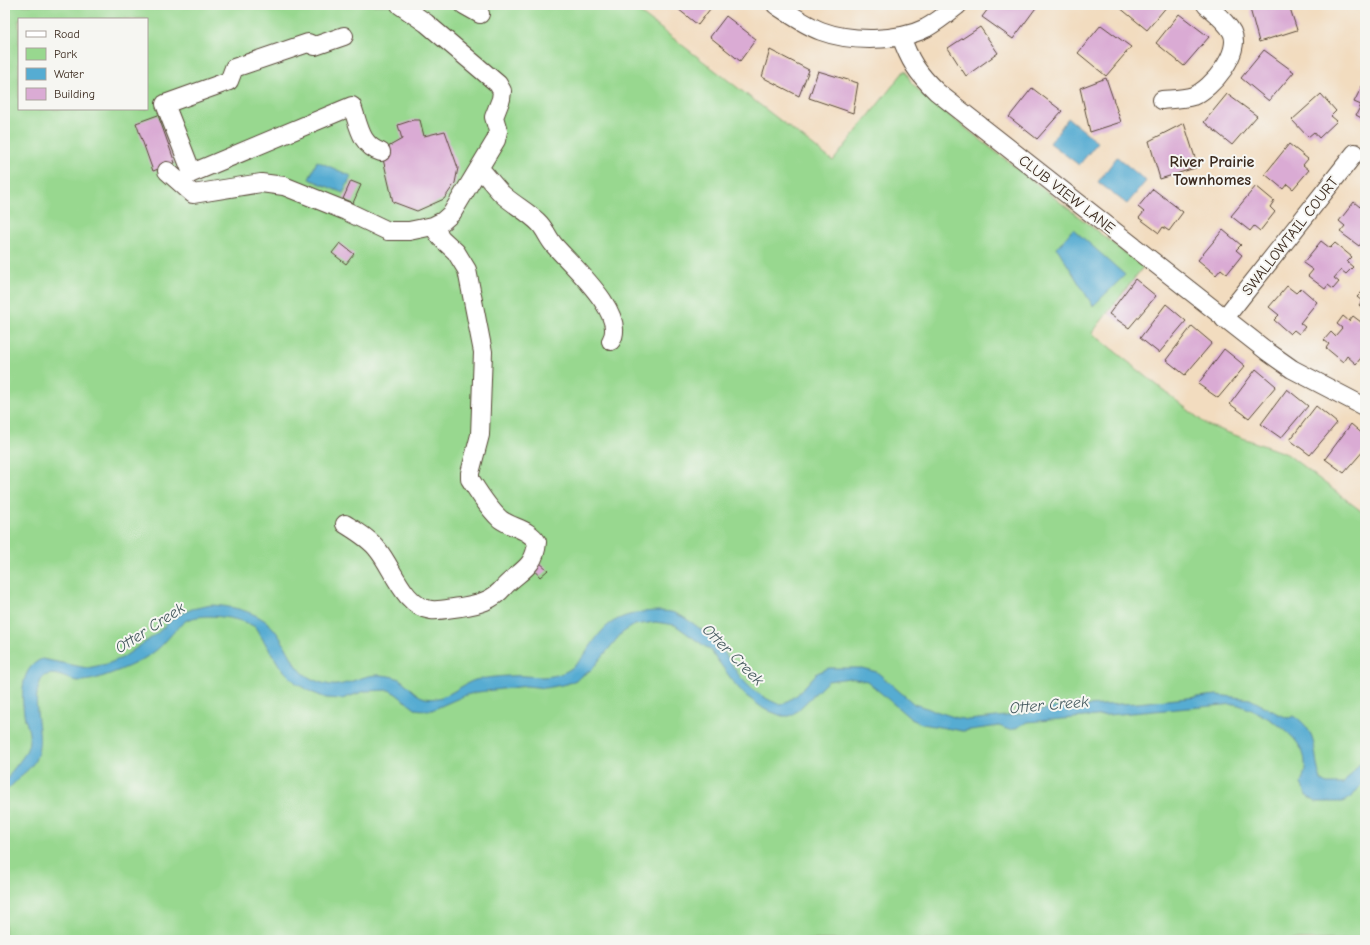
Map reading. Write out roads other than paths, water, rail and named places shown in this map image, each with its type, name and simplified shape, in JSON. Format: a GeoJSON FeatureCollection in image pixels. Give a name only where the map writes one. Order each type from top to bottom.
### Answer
{"type":"FeatureCollection","features":[{"type":"Feature","properties":{"kind":"street"},"geometry":{"type":"LineString","coordinates":[[167,171],[193,194],[261,183],[284,186],[346,211],[388,231],[409,231],[433,226],[443,221],[452,213],[480,169],[496,140],[498,131],[494,117],[501,99],[502,91],[498,84],[426,23],[400,5]]}},
{"type":"Feature","properties":{"kind":"street"},"geometry":{"type":"LineString","coordinates":[[464,5],[480,14]]}},
{"type":"Feature","properties":{"kind":"street"},"geometry":{"type":"LineString","coordinates":[[776,5],[803,23],[834,35],[850,38],[873,39],[901,36],[925,28],[958,5]]}},
{"type":"Feature","properties":{"kind":"street"},"geometry":{"type":"LineString","coordinates":[[1162,100],[1194,95],[1216,77],[1232,55],[1234,44],[1232,32],[1225,22],[1206,5]]}},
{"type":"Feature","properties":{"kind":"street"},"geometry":{"type":"LineString","coordinates":[[344,36],[314,46],[308,43],[234,68],[229,81],[165,104],[192,173],[352,106],[363,141],[371,149],[381,152]]}},
{"type":"Feature","properties":{"kind":"street","name":"CLUB VIEW LANE"},"geometry":{"type":"LineString","coordinates":[[901,36],[913,65],[923,79],[937,92],[1224,319],[1292,369],[1365,406]]}},
{"type":"Feature","properties":{"kind":"street","name":"SWALLOWTAIL COURT"},"geometry":{"type":"LineString","coordinates":[[1224,319],[1355,153]]}},
{"type":"Feature","properties":{"kind":"street"},"geometry":{"type":"LineString","coordinates":[[480,169],[502,194],[539,223],[553,244],[584,277],[602,300],[612,318],[615,329],[614,335],[610,341]]}},
{"type":"Feature","properties":{"kind":"street"},"geometry":{"type":"LineString","coordinates":[[344,524],[378,549],[404,593],[411,600],[429,610],[471,606],[490,600],[524,570],[534,557],[537,542],[534,538],[527,532],[501,519],[492,510],[470,479],[470,473],[480,435],[483,352],[467,270],[456,252],[441,238],[433,226]]}},
{"type":"Feature","properties":{"kind":"water"},"geometry":{"type":"Polygon","coordinates":[[[1068,118],[1098,142],[1079,165],[1050,143],[1068,118]]]}},
{"type":"Feature","properties":{"kind":"water"},"geometry":{"type":"Polygon","coordinates":[[[1117,157],[1146,181],[1127,204],[1098,182],[1117,157]]]}},
{"type":"Feature","properties":{"kind":"water"},"geometry":{"type":"Polygon","coordinates":[[[317,161],[351,176],[343,193],[309,179],[317,161]]]}},
{"type":"Feature","properties":{"kind":"water"},"geometry":{"type":"Polygon","coordinates":[[[1073,229],[1125,275],[1093,306],[1057,248],[1073,229]]]}},
{"type":"Feature","properties":{"kind":"water"},"geometry":{"type":"Polygon","coordinates":[[[211,605],[236,608],[253,614],[267,622],[280,638],[295,664],[308,677],[318,682],[336,685],[365,677],[377,675],[387,676],[401,680],[417,694],[425,698],[432,699],[445,696],[475,680],[480,679],[515,676],[547,677],[560,674],[574,666],[585,654],[598,635],[618,619],[636,613],[663,611],[677,614],[698,627],[721,648],[747,685],[771,701],[781,705],[797,695],[817,673],[829,668],[862,668],[877,672],[914,704],[957,718],[969,720],[1015,715],[1052,708],[1137,703],[1217,695],[1250,699],[1280,715],[1289,718],[1294,716],[1302,722],[1312,737],[1321,780],[1327,784],[1343,784],[1365,757],[1365,780],[1351,798],[1342,802],[1316,802],[1308,797],[1301,784],[1305,771],[1305,763],[1303,753],[1297,743],[1279,725],[1256,712],[1235,704],[1027,722],[1009,730],[999,726],[963,731],[922,724],[911,719],[867,681],[850,678],[828,681],[796,712],[790,716],[782,716],[764,709],[745,695],[710,650],[675,625],[655,622],[635,625],[628,629],[621,634],[592,669],[578,679],[567,684],[546,688],[526,686],[478,692],[466,695],[432,710],[415,709],[389,690],[365,691],[342,699],[326,698],[297,684],[281,668],[255,627],[239,620],[209,616],[199,617],[184,622],[154,652],[115,672],[83,681],[52,674],[43,677],[37,697],[39,748],[36,758],[29,769],[5,791],[6,783],[12,771],[25,754],[28,747],[29,735],[24,711],[23,685],[29,669],[35,663],[42,659],[87,668],[107,664],[122,658],[154,636],[175,617],[192,609],[211,605]]]}},
{"type":"Feature","properties":{"kind":"district","name":"River Prairie Townhomes"},"geometry":{"type":"Point","coordinates":[1212,171]}},
{"type":"Feature","properties":{"kind":"water label","name":"Otter Creek"},"geometry":{"type":"Point","coordinates":[150,628]}},
{"type":"Feature","properties":{"kind":"water label","name":"Otter Creek"},"geometry":{"type":"Point","coordinates":[733,655]}},
{"type":"Feature","properties":{"kind":"water label","name":"Otter Creek"},"geometry":{"type":"Point","coordinates":[1049,705]}}]}
